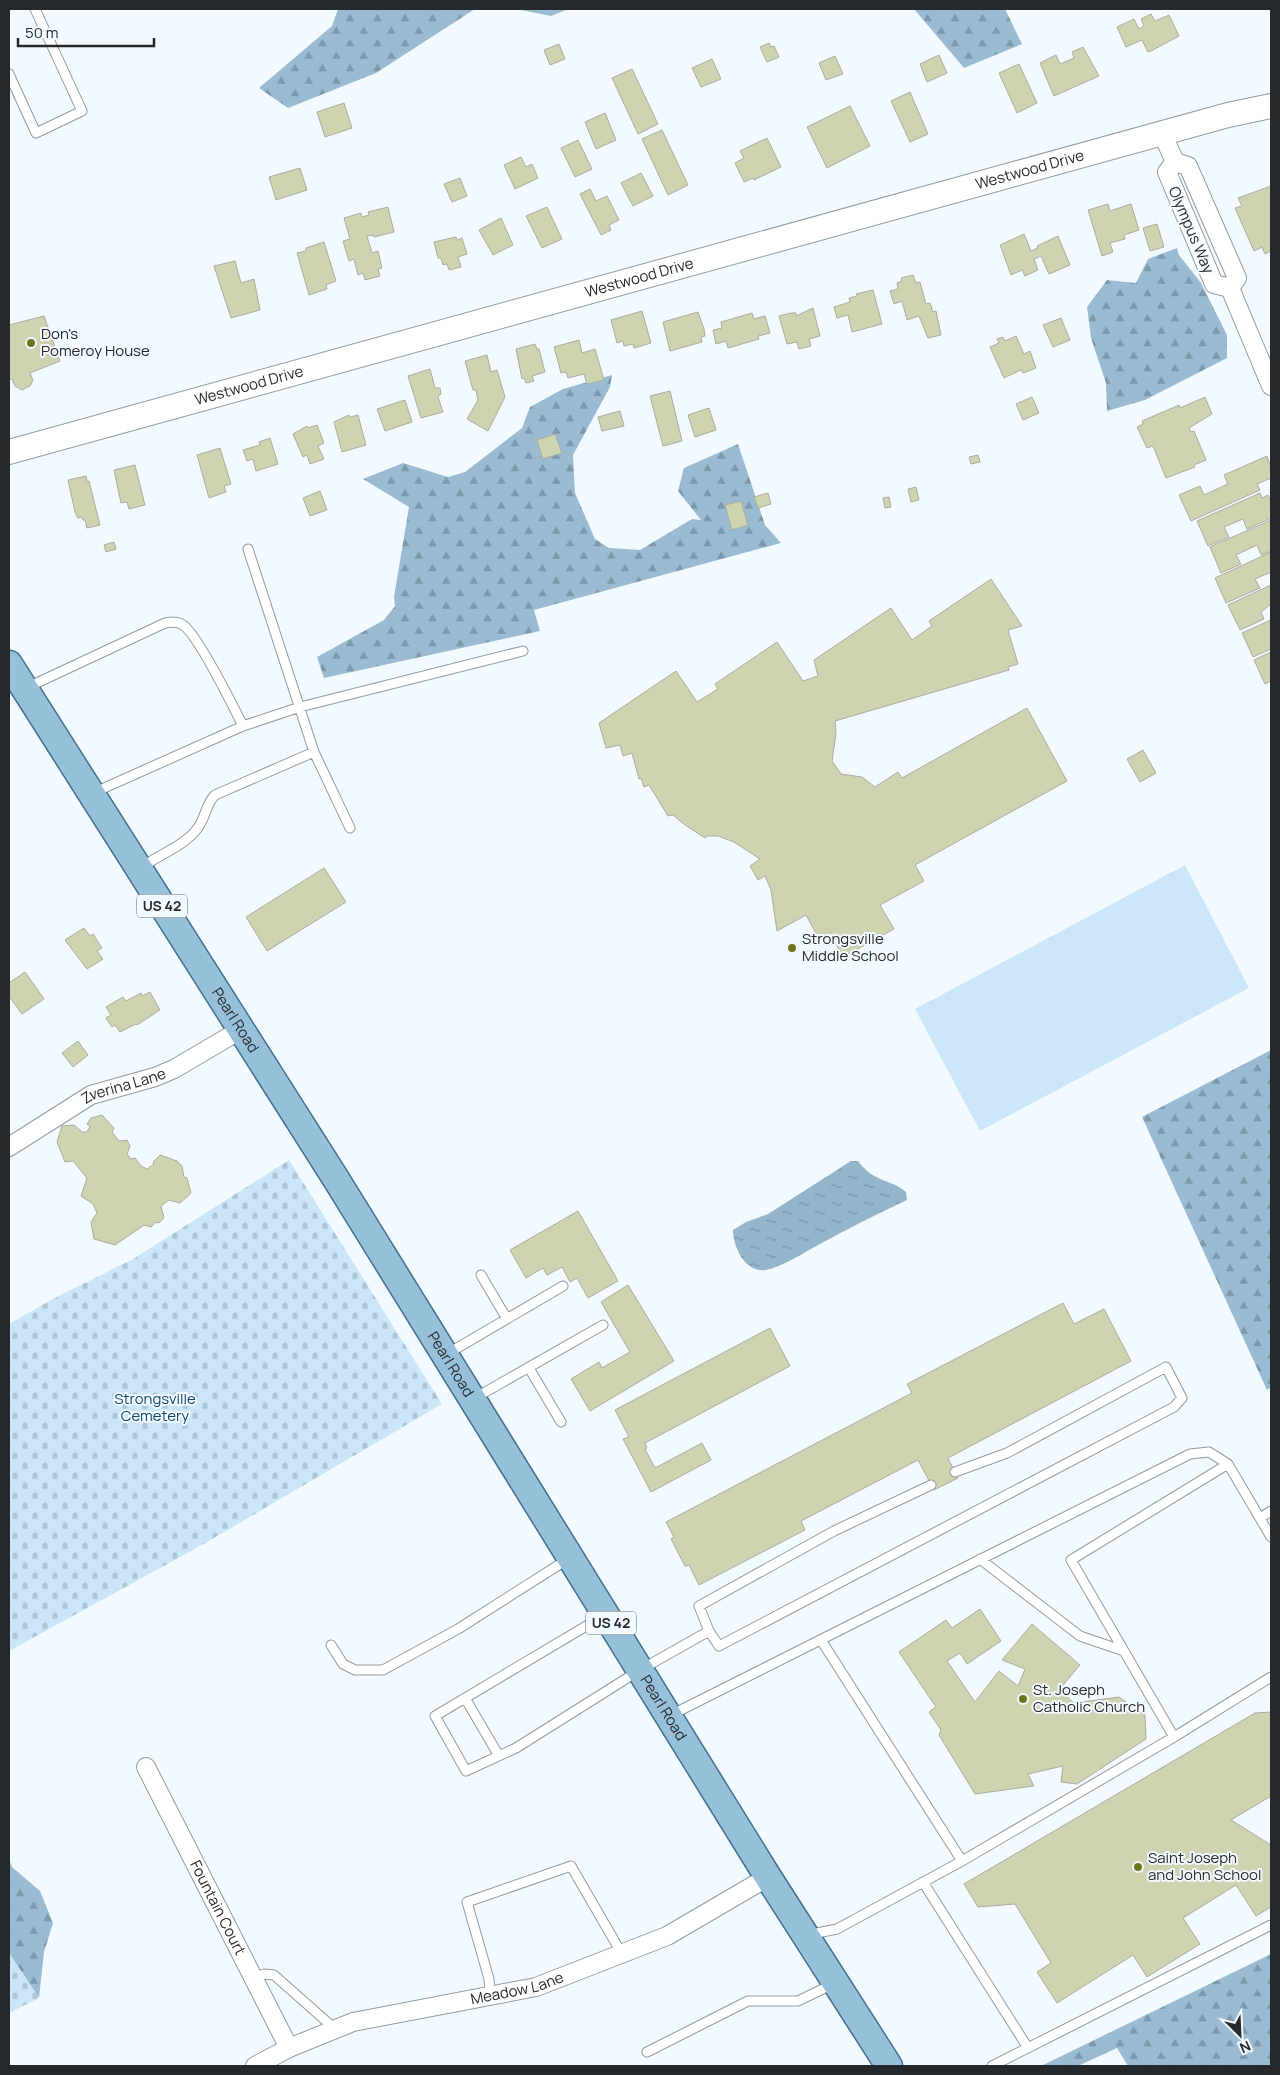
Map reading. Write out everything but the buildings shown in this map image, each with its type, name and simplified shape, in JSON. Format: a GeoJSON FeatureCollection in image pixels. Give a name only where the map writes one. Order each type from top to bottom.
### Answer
{"type":"FeatureCollection","features":[{"type":"Feature","properties":{"kind":"main road","name":"Pearl Road"},"geometry":{"type":"LineString","coordinates":[[9,664],[90,794],[242,1029],[768,1877],[888,2066]]}},
{"type":"Feature","properties":{"kind":"street","name":"Westwood Drive"},"geometry":{"type":"LineString","coordinates":[[9,452],[1162,133],[1228,115],[1271,106]]}},
{"type":"Feature","properties":{"kind":"street","name":"Olympus Way"},"geometry":{"type":"LineString","coordinates":[[1162,133],[1175,162],[1188,166],[1237,278],[1230,288],[1271,386]]}},
{"type":"Feature","properties":{"kind":"street","name":"Zverina Lane"},"geometry":{"type":"LineString","coordinates":[[9,1147],[91,1095],[174,1069],[242,1029]]}},
{"type":"Feature","properties":{"kind":"street","name":"Fountain Court"},"geometry":{"type":"LineString","coordinates":[[146,1767],[289,2048]]}},
{"type":"Feature","properties":{"kind":"street","name":"Meadow Lane"},"geometry":{"type":"LineString","coordinates":[[255,2066],[289,2048],[353,2022],[536,1987],[667,1936],[768,1877]]}},
{"type":"Feature","properties":{"kind":"lane"},"geometry":{"type":"LineString","coordinates":[[9,74],[36,132],[82,111],[35,9]]}},
{"type":"Feature","properties":{"kind":"lane"},"geometry":{"type":"LineString","coordinates":[[248,549],[314,752],[350,828]]}},
{"type":"Feature","properties":{"kind":"lane"},"geometry":{"type":"LineString","coordinates":[[23,689],[173,621],[183,624],[194,638],[244,726]]}},
{"type":"Feature","properties":{"kind":"lane"},"geometry":{"type":"LineString","coordinates":[[90,794],[244,726],[300,707],[523,651]]}},
{"type":"Feature","properties":{"kind":"lane"},"geometry":{"type":"LineString","coordinates":[[144,865],[192,835],[198,828],[207,802],[215,795],[314,752]]}},
{"type":"Feature","properties":{"kind":"lane"},"geometry":{"type":"LineString","coordinates":[[481,1275],[507,1319]]}},
{"type":"Feature","properties":{"kind":"lane"},"geometry":{"type":"LineString","coordinates":[[445,1356],[563,1286]]}},
{"type":"Feature","properties":{"kind":"lane"},"geometry":{"type":"LineString","coordinates":[[471,1400],[603,1325]]}},
{"type":"Feature","properties":{"kind":"lane"},"geometry":{"type":"LineString","coordinates":[[931,1484],[834,1531],[699,1606],[709,1631],[719,1646],[1174,1407],[1182,1398],[1166,1367],[1007,1453],[955,1472]]}},
{"type":"Feature","properties":{"kind":"lane"},"geometry":{"type":"LineString","coordinates":[[529,1368],[561,1422]]}},
{"type":"Feature","properties":{"kind":"lane"},"geometry":{"type":"LineString","coordinates":[[668,1716],[1190,1454],[1208,1452],[1228,1464],[1271,1537]]}},
{"type":"Feature","properties":{"kind":"lane"},"geometry":{"type":"LineString","coordinates":[[1174,1737],[1071,1560],[1228,1464]]}},
{"type":"Feature","properties":{"kind":"lane"},"geometry":{"type":"LineString","coordinates":[[1260,1518],[1271,1511]]}},
{"type":"Feature","properties":{"kind":"lane"},"geometry":{"type":"LineString","coordinates":[[330,1645],[343,1664],[355,1670],[383,1670],[458,1629],[571,1558]]}},
{"type":"Feature","properties":{"kind":"lane"},"geometry":{"type":"LineString","coordinates":[[980,1559],[1080,1636],[1124,1651]]}},
{"type":"Feature","properties":{"kind":"lane"},"geometry":{"type":"LineString","coordinates":[[606,1614],[435,1716],[466,1771],[516,1748],[640,1670],[709,1631]]}},
{"type":"Feature","properties":{"kind":"lane"},"geometry":{"type":"LineString","coordinates":[[820,1640],[962,1861]]}},
{"type":"Feature","properties":{"kind":"lane"},"geometry":{"type":"LineString","coordinates":[[805,1935],[837,1929],[962,1861],[1174,1737],[1271,1677]]}},
{"type":"Feature","properties":{"kind":"lane"},"geometry":{"type":"LineString","coordinates":[[466,1698],[499,1756]]}},
{"type":"Feature","properties":{"kind":"lane"},"geometry":{"type":"LineString","coordinates":[[490,1996],[489,1979],[467,1902],[571,1866],[622,1954]]}},
{"type":"Feature","properties":{"kind":"lane"},"geometry":{"type":"LineString","coordinates":[[923,1882],[1028,2048]]}},
{"type":"Feature","properties":{"kind":"lane"},"geometry":{"type":"LineString","coordinates":[[992,2066],[1271,1925]]}},
{"type":"Feature","properties":{"kind":"lane"},"geometry":{"type":"LineString","coordinates":[[254,1978],[264,1974],[274,1975],[335,2030]]}},
{"type":"Feature","properties":{"kind":"lane"},"geometry":{"type":"LineString","coordinates":[[647,2052],[748,2000],[798,2001],[835,1983]]}},
{"type":"Feature","properties":{"kind":"green space"},"geometry":{"type":"Polygon","coordinates":[[[338,9],[475,9],[376,73],[288,108],[259,88],[332,26],[338,9]]]}},
{"type":"Feature","properties":{"kind":"green space"},"geometry":{"type":"Polygon","coordinates":[[[516,9],[568,9],[551,16],[516,9]]]}},
{"type":"Feature","properties":{"kind":"green space"},"geometry":{"type":"Polygon","coordinates":[[[914,9],[1005,9],[1022,44],[964,68],[914,9]]]}},
{"type":"Feature","properties":{"kind":"green space"},"geometry":{"type":"Polygon","coordinates":[[[1177,248],[1179,255],[1201,283],[1227,335],[1227,358],[1145,400],[1107,411],[1106,383],[1091,338],[1087,307],[1107,280],[1136,283],[1148,259],[1177,248]]]}},
{"type":"Feature","properties":{"kind":"green space"},"geometry":{"type":"Polygon","coordinates":[[[612,375],[610,387],[573,455],[575,493],[595,539],[609,548],[640,550],[692,519],[701,520],[678,491],[684,468],[738,444],[765,525],[781,543],[534,610],[540,631],[324,678],[317,657],[384,620],[395,606],[394,597],[409,507],[363,479],[403,463],[448,477],[465,472],[522,428],[530,407],[563,389],[612,375]]]}},
{"type":"Feature","properties":{"kind":"green space"},"geometry":{"type":"Polygon","coordinates":[[[1185,865],[1249,988],[980,1131],[915,1009],[1185,865]]]}},
{"type":"Feature","properties":{"kind":"green space"},"geometry":{"type":"Polygon","coordinates":[[[1271,1050],[1271,1387],[1267,1390],[1142,1117],[1271,1050]]]}},
{"type":"Feature","properties":{"kind":"green space","name":"Strongsville Cemetery"},"geometry":{"type":"Polygon","coordinates":[[[289,1160],[442,1404],[202,1545],[9,1651],[9,1324],[51,1300],[133,1259],[289,1160]]]}},
{"type":"Feature","properties":{"kind":"green space"},"geometry":{"type":"Polygon","coordinates":[[[9,1859],[12,1867],[40,1891],[53,1923],[44,1952],[39,1998],[9,1953],[9,1859]]]}},
{"type":"Feature","properties":{"kind":"green space"},"geometry":{"type":"Polygon","coordinates":[[[9,1953],[39,1998],[9,2013],[9,1953]]]}},
{"type":"Feature","properties":{"kind":"green space"},"geometry":{"type":"Polygon","coordinates":[[[1271,1954],[1271,2066],[1128,2066],[1117,2048],[1078,2066],[1041,2066],[1271,1954]]]}},
{"type":"Feature","properties":{"kind":"water"},"geometry":{"type":"Polygon","coordinates":[[[851,1161],[858,1161],[876,1177],[894,1184],[906,1192],[907,1200],[778,1266],[759,1270],[746,1263],[735,1244],[733,1230],[746,1222],[768,1214],[851,1161]]]}},
{"type":"Feature","properties":{"kind":"place","name":"Don's Pomeroy House"},"geometry":{"type":"Point","coordinates":[31,343]}},
{"type":"Feature","properties":{"kind":"place","name":"Strongsville Middle School"},"geometry":{"type":"Point","coordinates":[792,948]}},
{"type":"Feature","properties":{"kind":"place","name":"St. Joseph Catholic Church"},"geometry":{"type":"Point","coordinates":[1023,1699]}},
{"type":"Feature","properties":{"kind":"place","name":"Saint Joseph and John School"},"geometry":{"type":"Point","coordinates":[1138,1867]}}]}
